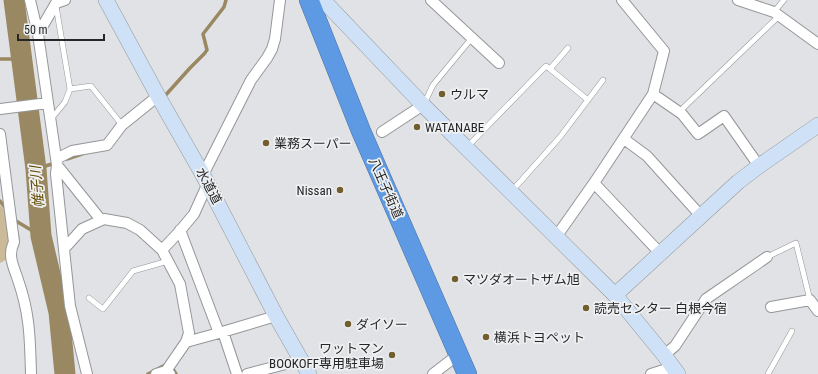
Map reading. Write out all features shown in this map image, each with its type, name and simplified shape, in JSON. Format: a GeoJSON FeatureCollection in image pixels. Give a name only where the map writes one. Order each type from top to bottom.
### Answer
{"type":"FeatureCollection","features":[{"type":"Feature","properties":{"kind":"highway","name":"八王子街道"},"geometry":{"type":"LineString","coordinates":[[309,0],[361,131],[468,374]]}},
{"type":"Feature","properties":{"kind":"street"},"geometry":{"type":"LineString","coordinates":[[30,0],[38,34],[57,162],[56,174],[70,306],[86,374]]}},
{"type":"Feature","properties":{"kind":"street"},"geometry":{"type":"LineString","coordinates":[[162,250],[194,214],[205,179],[251,80],[268,58],[275,39],[280,0]]}},
{"type":"Feature","properties":{"kind":"street"},"geometry":{"type":"LineString","coordinates":[[323,0],[423,105],[467,147],[615,296],[678,372]]}},
{"type":"Feature","properties":{"kind":"street"},"geometry":{"type":"LineString","coordinates":[[431,0],[499,64]]}},
{"type":"Feature","properties":{"kind":"street"},"geometry":{"type":"LineString","coordinates":[[556,237],[653,94],[664,51],[622,0]]}},
{"type":"Feature","properties":{"kind":"street"},"geometry":{"type":"LineString","coordinates":[[738,0],[760,4],[818,44]]}},
{"type":"Feature","properties":{"kind":"street","name":"水道道"},"geometry":{"type":"LineString","coordinates":[[107,1],[205,179],[276,316],[309,374]]}},
{"type":"Feature","properties":{"kind":"street"},"geometry":{"type":"LineString","coordinates":[[38,34],[56,4]]}},
{"type":"Feature","properties":{"kind":"street"},"geometry":{"type":"LineString","coordinates":[[653,94],[679,112],[698,134],[724,116],[758,166]]}},
{"type":"Feature","properties":{"kind":"street"},"geometry":{"type":"LineString","coordinates":[[57,162],[72,151],[107,145],[122,125],[158,96]]}},
{"type":"Feature","properties":{"kind":"street"},"geometry":{"type":"LineString","coordinates":[[3,109],[48,103]]}},
{"type":"Feature","properties":{"kind":"street"},"geometry":{"type":"LineString","coordinates":[[382,132],[423,105]]}},
{"type":"Feature","properties":{"kind":"street"},"geometry":{"type":"LineString","coordinates":[[615,296],[738,182],[758,166],[818,125]]}},
{"type":"Feature","properties":{"kind":"street"},"geometry":{"type":"LineString","coordinates":[[0,134],[2,170],[14,242],[11,248],[11,262],[27,308],[30,329],[31,374]]}},
{"type":"Feature","properties":{"kind":"street"},"geometry":{"type":"LineString","coordinates":[[624,138],[647,156],[701,216]]}},
{"type":"Feature","properties":{"kind":"street"},"geometry":{"type":"LineString","coordinates":[[57,162],[101,220]]}},
{"type":"Feature","properties":{"kind":"street"},"geometry":{"type":"LineString","coordinates":[[594,183],[660,253]]}},
{"type":"Feature","properties":{"kind":"street"},"geometry":{"type":"LineString","coordinates":[[64,249],[82,229],[104,219],[127,223],[140,230],[162,250],[180,284],[189,333],[186,342],[169,369],[156,374]]}},
{"type":"Feature","properties":{"kind":"street"},"geometry":{"type":"LineString","coordinates":[[180,230],[237,374]]}},
{"type":"Feature","properties":{"kind":"street"},"geometry":{"type":"LineString","coordinates":[[664,355],[675,346],[706,299],[767,257]]}},
{"type":"Feature","properties":{"kind":"street"},"geometry":{"type":"LineString","coordinates":[[771,307],[810,300],[818,310]]}},
{"type":"Feature","properties":{"kind":"street"},"geometry":{"type":"LineString","coordinates":[[186,342],[276,316]]}},
{"type":"Feature","properties":{"kind":"street"},"geometry":{"type":"LineString","coordinates":[[433,374],[459,354]]}},
{"type":"Feature","properties":{"kind":"street"},"geometry":{"type":"LineString","coordinates":[[248,374],[301,360]]}},
{"type":"Feature","properties":{"kind":"street"},"geometry":{"type":"LineString","coordinates":[[651,374],[678,372]]}},
{"type":"Feature","properties":{"kind":"lane"},"geometry":{"type":"LineString","coordinates":[[679,112],[776,14],[784,0]]}},
{"type":"Feature","properties":{"kind":"lane"},"geometry":{"type":"LineString","coordinates":[[50,120],[65,102],[70,89],[56,4]]}},
{"type":"Feature","properties":{"kind":"lane"},"geometry":{"type":"LineString","coordinates":[[423,105],[433,85],[471,39]]}},
{"type":"Feature","properties":{"kind":"lane"},"geometry":{"type":"LineString","coordinates":[[550,68],[568,48]]}},
{"type":"Feature","properties":{"kind":"lane"},"geometry":{"type":"LineString","coordinates":[[467,147],[546,66],[588,100]]}},
{"type":"Feature","properties":{"kind":"lane"},"geometry":{"type":"LineString","coordinates":[[511,192],[560,137],[603,80]]}},
{"type":"Feature","properties":{"kind":"lane"},"geometry":{"type":"LineString","coordinates":[[70,89],[92,86],[122,125]]}},
{"type":"Feature","properties":{"kind":"lane"},"geometry":{"type":"LineString","coordinates":[[767,257],[796,243],[810,300]]}},
{"type":"Feature","properties":{"kind":"lane"},"geometry":{"type":"LineString","coordinates":[[89,298],[103,310],[134,271],[168,261]]}},
{"type":"Feature","properties":{"kind":"lane"},"geometry":{"type":"LineString","coordinates":[[768,374],[792,331]]}},
{"type":"Feature","properties":{"kind":"shaded area"},"geometry":{"type":"Polygon","coordinates":[[[0,205],[13,221],[20,236],[20,243],[17,250],[10,257],[0,263],[0,205]]]}},
{"type":"Feature","properties":{"kind":"waterway","name":"帷子川"},"geometry":{"type":"LineString","coordinates":[[14,0],[36,169],[41,236],[59,312],[65,374]]}},
{"type":"Feature","properties":{"kind":"waterway"},"geometry":{"type":"LineString","coordinates":[[163,98],[207,50],[203,34],[224,7],[226,0]]}},
{"type":"Feature","properties":{"kind":"waterway"},"geometry":{"type":"LineString","coordinates":[[0,59],[21,59]]}},
{"type":"Feature","properties":{"kind":"waterway"},"geometry":{"type":"LineString","coordinates":[[67,159],[82,154]]}},
{"type":"Feature","properties":{"kind":"waterway"},"geometry":{"type":"LineString","coordinates":[[36,169],[55,163]]}},
{"type":"Feature","properties":{"kind":"waterway"},"geometry":{"type":"LineString","coordinates":[[0,201],[7,210]]}},
{"type":"Feature","properties":{"kind":"waterway"},"geometry":{"type":"LineString","coordinates":[[13,218],[41,236]]}},
{"type":"Feature","properties":{"kind":"waterway"},"geometry":{"type":"LineString","coordinates":[[148,374],[167,364],[171,366],[176,374]]}},
{"type":"Feature","properties":{"kind":"place","name":"ウルマ"},"geometry":{"type":"Point","coordinates":[442,94]}},
{"type":"Feature","properties":{"kind":"place","name":"WATANABE"},"geometry":{"type":"Point","coordinates":[417,127]}},
{"type":"Feature","properties":{"kind":"place","name":"業務スーパー"},"geometry":{"type":"Point","coordinates":[266,143]}},
{"type":"Feature","properties":{"kind":"place","name":"Nissan"},"geometry":{"type":"Point","coordinates":[340,190]}},
{"type":"Feature","properties":{"kind":"place","name":"マツダオートザム旭"},"geometry":{"type":"Point","coordinates":[455,279]}},
{"type":"Feature","properties":{"kind":"place","name":"読売センター 白根今宿"},"geometry":{"type":"Point","coordinates":[586,308]}},
{"type":"Feature","properties":{"kind":"place","name":"ダイソー"},"geometry":{"type":"Point","coordinates":[348,324]}},
{"type":"Feature","properties":{"kind":"place","name":"横浜トヨペット"},"geometry":{"type":"Point","coordinates":[486,337]}},
{"type":"Feature","properties":{"kind":"place","name":"ワットマン BOOKOFF専用駐車場"},"geometry":{"type":"Point","coordinates":[392,355]}}]}
